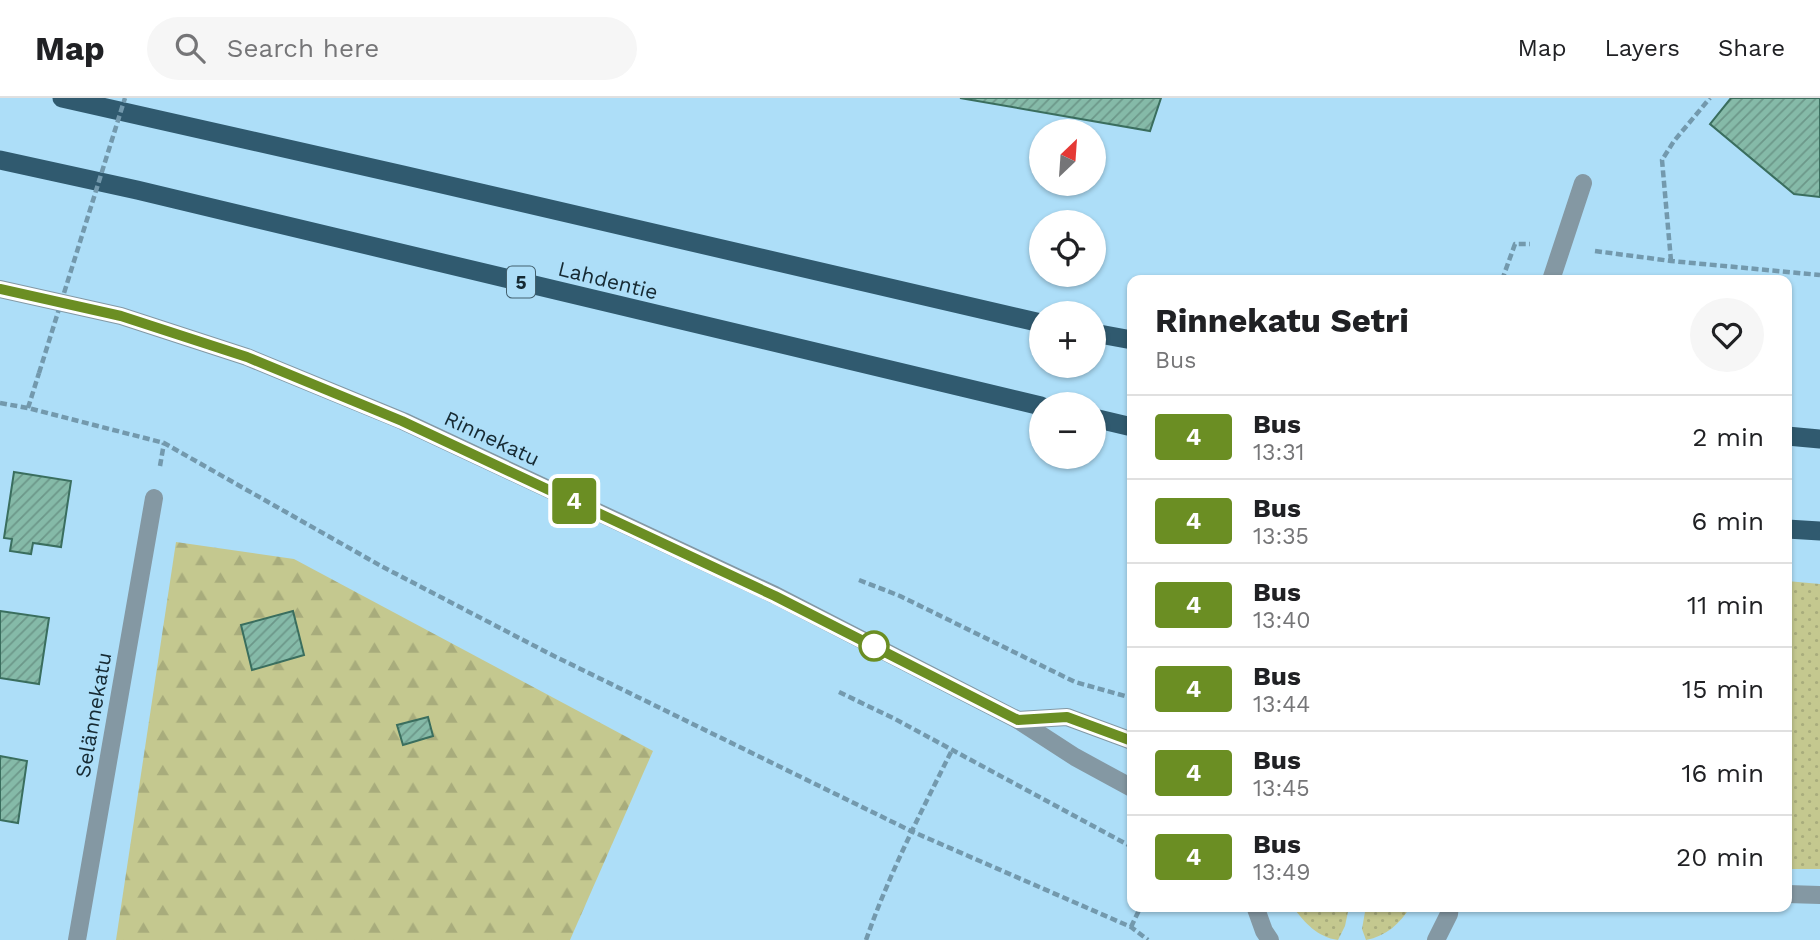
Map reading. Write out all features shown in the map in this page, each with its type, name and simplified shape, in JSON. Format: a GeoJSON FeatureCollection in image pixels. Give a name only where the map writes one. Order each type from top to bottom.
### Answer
{"type":"FeatureCollection","features":[{"type":"Feature","properties":{"kind":"highway"},"geometry":{"type":"LineString","coordinates":[[62,98],[1029,320]]}},
{"type":"Feature","properties":{"kind":"highway","name":"Lahdentie"},"geometry":{"type":"LineString","coordinates":[[0,160],[137,190],[1029,403]]}},
{"type":"Feature","properties":{"kind":"highway"},"geometry":{"type":"LineString","coordinates":[[1106,335],[1127,339]]}},
{"type":"Feature","properties":{"kind":"highway"},"geometry":{"type":"LineString","coordinates":[[1106,421],[1127,425]]}},
{"type":"Feature","properties":{"kind":"highway"},"geometry":{"type":"LineString","coordinates":[[1792,436],[1820,439]]}},
{"type":"Feature","properties":{"kind":"highway"},"geometry":{"type":"LineString","coordinates":[[1792,529],[1820,531]]}},
{"type":"Feature","properties":{"kind":"street"},"geometry":{"type":"LineString","coordinates":[[1552,275],[1583,183]]}},
{"type":"Feature","properties":{"kind":"street","name":"Rinnekatu"},"geometry":{"type":"LineString","coordinates":[[0,289],[121,316],[247,357],[402,421],[775,596],[1018,720],[1075,757],[1127,785]]}},
{"type":"Feature","properties":{"kind":"street","name":"Selännekatu"},"geometry":{"type":"LineString","coordinates":[[77,940],[154,498]]}},
{"type":"Feature","properties":{"kind":"street"},"geometry":{"type":"LineString","coordinates":[[1018,720],[1067,717],[1127,739]]}},
{"type":"Feature","properties":{"kind":"street"},"geometry":{"type":"LineString","coordinates":[[1792,894],[1820,895]]}},
{"type":"Feature","properties":{"kind":"street"},"geometry":{"type":"LineString","coordinates":[[1257,912],[1266,937]]}},
{"type":"Feature","properties":{"kind":"street"},"geometry":{"type":"LineString","coordinates":[[1436,940],[1449,912]]}},
{"type":"Feature","properties":{"kind":"path"},"geometry":{"type":"LineString","coordinates":[[28,408],[125,98]]}},
{"type":"Feature","properties":{"kind":"path"},"geometry":{"type":"LineString","coordinates":[[1671,261],[1662,160],[1674,141],[1710,98]]}},
{"type":"Feature","properties":{"kind":"path"},"geometry":{"type":"LineString","coordinates":[[1504,275],[1515,244],[1562,246],[1671,261],[1820,275]]}},
{"type":"Feature","properties":{"kind":"path"},"geometry":{"type":"LineString","coordinates":[[0,403],[164,443],[381,566],[550,654],[911,831],[1131,927],[1148,940]]}},
{"type":"Feature","properties":{"kind":"path"},"geometry":{"type":"LineString","coordinates":[[859,580],[900,596],[1076,682],[1127,697]]}},
{"type":"Feature","properties":{"kind":"path"},"geometry":{"type":"LineString","coordinates":[[839,692],[895,719],[1127,844]]}},
{"type":"Feature","properties":{"kind":"path"},"geometry":{"type":"LineString","coordinates":[[866,940],[911,831],[952,750]]}},
{"type":"Feature","properties":{"kind":"path"},"geometry":{"type":"LineString","coordinates":[[1131,927],[1138,912]]}},
{"type":"Feature","properties":{"kind":"green space"},"geometry":{"type":"Polygon","coordinates":[[[176,542],[294,559],[653,751],[570,940],[116,940],[176,542]]]}},
{"type":"Feature","properties":{"kind":"green space"},"geometry":{"type":"Polygon","coordinates":[[[1792,581],[1820,584],[1820,869],[1792,869],[1792,581]]]}},
{"type":"Feature","properties":{"kind":"green space"},"geometry":{"type":"Polygon","coordinates":[[[1297,912],[1348,912],[1338,940],[1324,936],[1297,912]]]}},
{"type":"Feature","properties":{"kind":"green space"},"geometry":{"type":"Polygon","coordinates":[[[1365,912],[1407,912],[1380,936],[1366,940],[1362,929],[1365,912]]]}},
{"type":"Feature","properties":{"kind":"building"},"geometry":{"type":"Polygon","coordinates":[[[960,98],[1161,98],[1150,131],[1106,123],[1106,119],[1081,119],[960,98]]]}},
{"type":"Feature","properties":{"kind":"building"},"geometry":{"type":"Polygon","coordinates":[[[1731,98],[1820,98],[1820,197],[1794,194],[1710,124],[1731,98]]]}},
{"type":"Feature","properties":{"kind":"building"},"geometry":{"type":"Polygon","coordinates":[[[14,472],[71,481],[61,547],[33,543],[31,554],[10,551],[12,539],[4,538],[14,472]]]}},
{"type":"Feature","properties":{"kind":"building"},"geometry":{"type":"Polygon","coordinates":[[[0,611],[49,618],[39,684],[0,678],[0,611]]]}},
{"type":"Feature","properties":{"kind":"building"},"geometry":{"type":"Polygon","coordinates":[[[293,611],[304,655],[252,670],[241,625],[293,611]]]}},
{"type":"Feature","properties":{"kind":"building"},"geometry":{"type":"Polygon","coordinates":[[[428,717],[433,736],[403,745],[397,725],[428,717]]]}},
{"type":"Feature","properties":{"kind":"building"},"geometry":{"type":"Polygon","coordinates":[[[0,756],[27,761],[18,823],[0,820],[0,756]]]}},
{"type":"Feature","properties":{"kind":"bus line","name":"4"},"geometry":{"type":"LineString","coordinates":[[0,289],[121,316],[247,357],[402,421],[750,584],[1018,720],[1067,717],[1127,739]]}}]}
